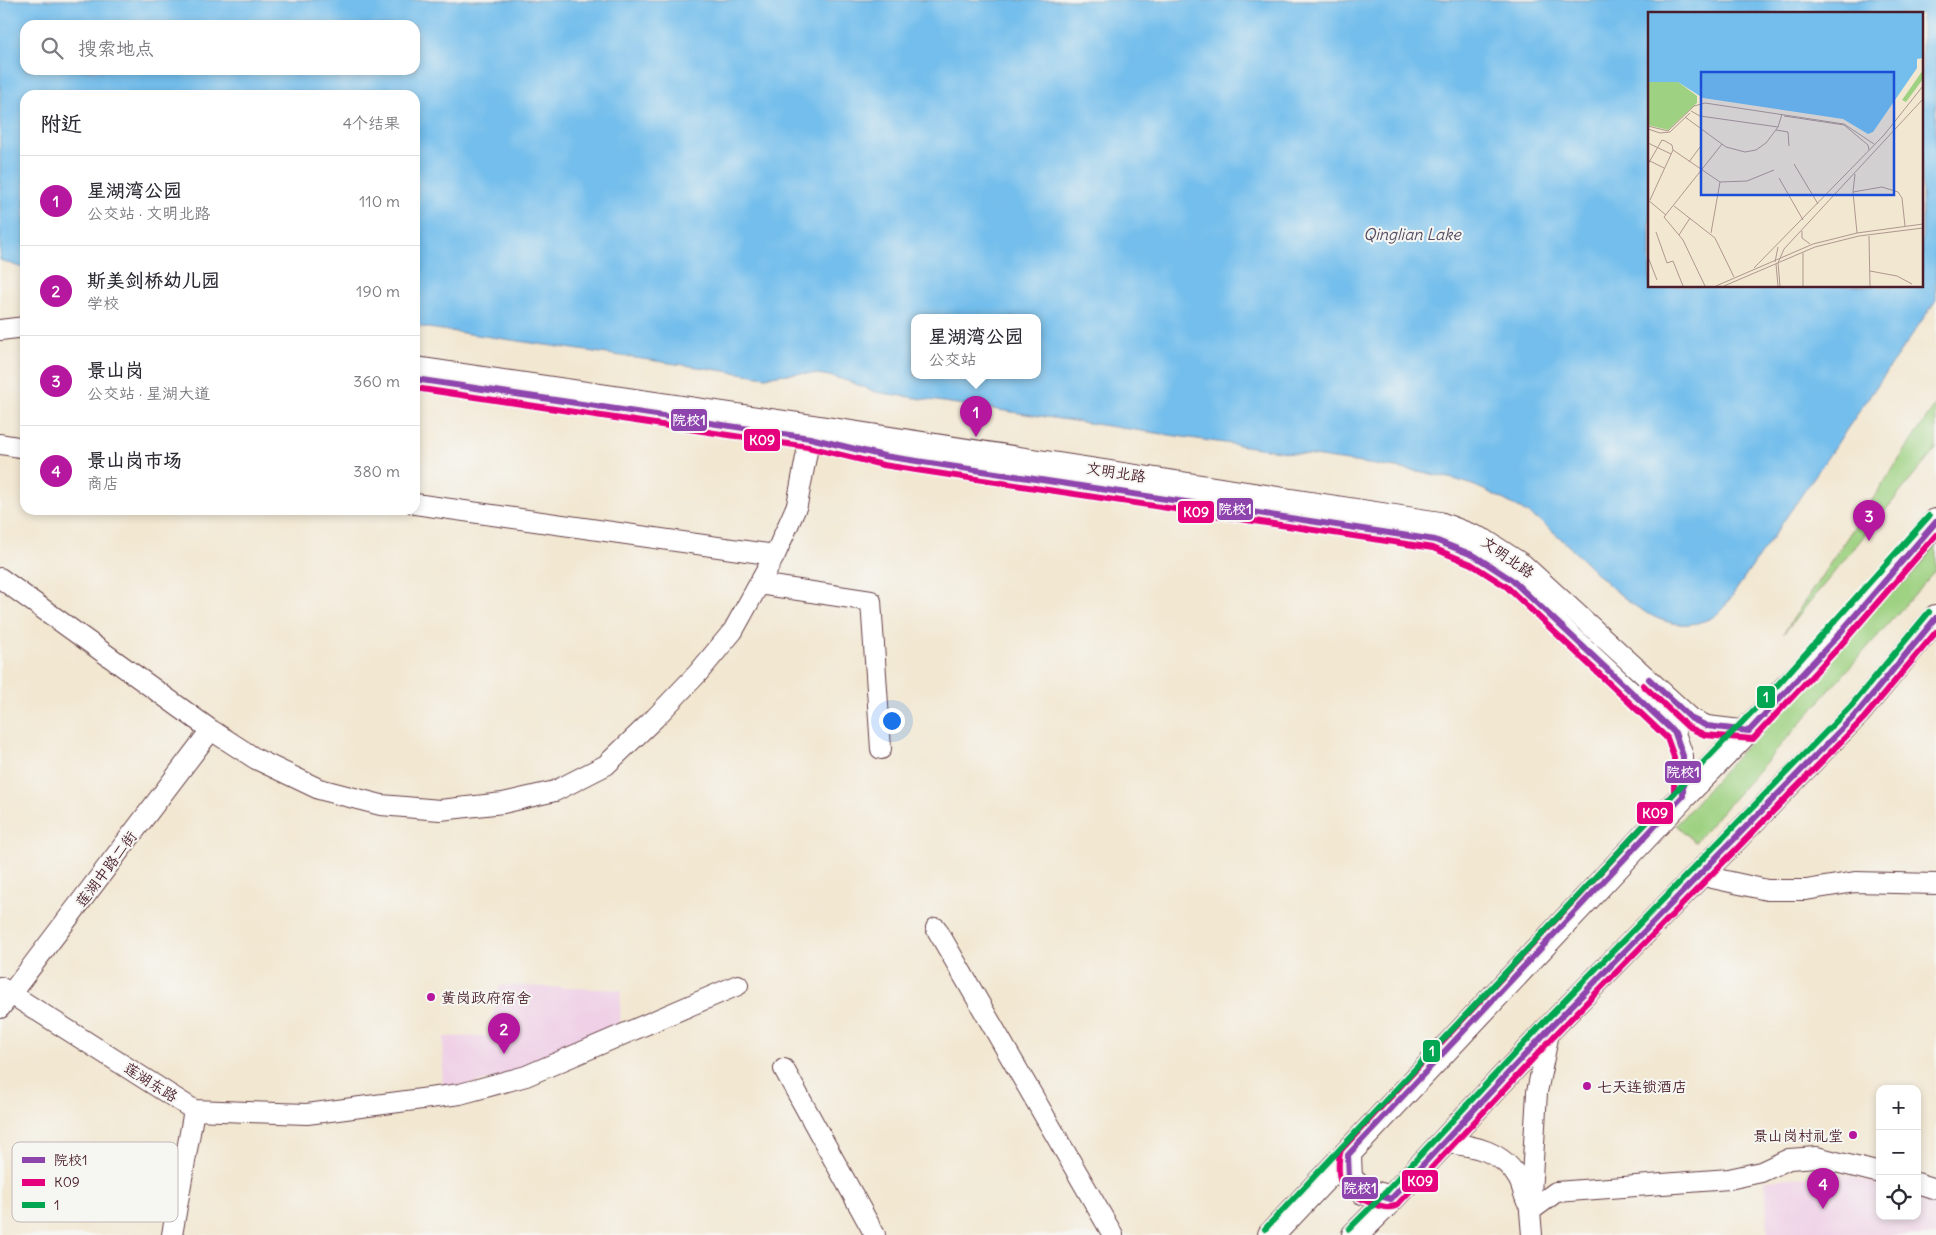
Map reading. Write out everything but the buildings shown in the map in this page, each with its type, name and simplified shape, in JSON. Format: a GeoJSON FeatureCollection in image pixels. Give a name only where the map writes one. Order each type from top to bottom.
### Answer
{"type":"FeatureCollection","features":[{"type":"Feature","properties":{"kind":"main road"},"geometry":{"type":"LineString","coordinates":[[1271,1235],[1683,796],[1749,731],[1833,640],[1936,522]]}},
{"type":"Feature","properties":{"kind":"main road"},"geometry":{"type":"LineString","coordinates":[[1355,1235],[1444,1143],[1550,1028],[1858,712],[1936,618]]}},
{"type":"Feature","properties":{"kind":"main road"},"geometry":{"type":"LineString","coordinates":[[1348,1155],[1349,1178],[1363,1191],[1391,1199]]}},
{"type":"Feature","properties":{"kind":"street"},"geometry":{"type":"LineString","coordinates":[[0,317],[20,315]]}},
{"type":"Feature","properties":{"kind":"street"},"geometry":{"type":"LineString","coordinates":[[0,330],[20,328]]}},
{"type":"Feature","properties":{"kind":"street","name":"文明北路"},"geometry":{"type":"LineString","coordinates":[[420,368],[811,431],[884,456],[1435,540],[1475,556],[1512,580],[1675,733],[1683,756],[1683,796]]}},
{"type":"Feature","properties":{"kind":"street","name":"文明北路"},"geometry":{"type":"LineString","coordinates":[[420,380],[811,431],[1440,522],[1484,539],[1524,565],[1692,719],[1708,726],[1749,731]]}},
{"type":"Feature","properties":{"kind":"street"},"geometry":{"type":"LineString","coordinates":[[0,578],[211,730],[256,759],[319,789],[381,805],[440,810],[504,804],[555,791],[606,765],[698,673],[733,631],[775,555],[797,505],[811,431]]}},
{"type":"Feature","properties":{"kind":"street"},"geometry":{"type":"LineString","coordinates":[[0,444],[20,447]]}},
{"type":"Feature","properties":{"kind":"street"},"geometry":{"type":"LineString","coordinates":[[420,505],[775,555]]}},
{"type":"Feature","properties":{"kind":"street"},"geometry":{"type":"LineString","coordinates":[[759,584],[871,602],[881,750]]}},
{"type":"Feature","properties":{"kind":"street","name":"莲湖中路二街"},"geometry":{"type":"LineString","coordinates":[[4,996],[211,730]]}},
{"type":"Feature","properties":{"kind":"street"},"geometry":{"type":"LineString","coordinates":[[1699,876],[1767,890],[1806,890],[1855,882],[1936,884]]}},
{"type":"Feature","properties":{"kind":"street"},"geometry":{"type":"LineString","coordinates":[[936,928],[1113,1235]]}},
{"type":"Feature","properties":{"kind":"street"},"geometry":{"type":"LineString","coordinates":[[194,1110],[307,1114],[460,1094],[526,1076],[738,985]]}},
{"type":"Feature","properties":{"kind":"street","name":"莲湖东路"},"geometry":{"type":"LineString","coordinates":[[4,996],[194,1110],[178,1201]]}},
{"type":"Feature","properties":{"kind":"street"},"geometry":{"type":"LineString","coordinates":[[1532,1235],[1530,1212],[1538,1092],[1550,1028]]}},
{"type":"Feature","properties":{"kind":"street"},"geometry":{"type":"LineString","coordinates":[[784,1069],[875,1235]]}},
{"type":"Feature","properties":{"kind":"street"},"geometry":{"type":"LineString","coordinates":[[1444,1143],[1468,1144],[1487,1151],[1505,1161],[1519,1179],[1530,1212]]}},
{"type":"Feature","properties":{"kind":"street"},"geometry":{"type":"LineString","coordinates":[[1530,1212],[1556,1192],[1729,1179],[1761,1172],[1789,1159],[1816,1157],[1876,1172]]}},
{"type":"Feature","properties":{"kind":"street"},"geometry":{"type":"LineString","coordinates":[[1921,1185],[1936,1189]]}},
{"type":"Feature","properties":{"kind":"street","name":"莲湖东路"},"geometry":{"type":"LineString","coordinates":[[172,1235],[174,1222]]}},
{"type":"Feature","properties":{"kind":"shaded area"},"geometry":{"type":"Polygon","coordinates":[[[500,985],[621,990],[620,1027],[527,1071],[442,1091],[444,1037],[489,1036],[500,985]]]}},
{"type":"Feature","properties":{"kind":"shaded area"},"geometry":{"type":"Polygon","coordinates":[[[1843,1174],[1876,1184],[1876,1220],[1921,1220],[1921,1198],[1936,1202],[1936,1235],[1768,1235],[1765,1180],[1843,1174]]]}},
{"type":"Feature","properties":{"kind":"green space"},"geometry":{"type":"Polygon","coordinates":[[[1936,404],[1936,449],[1783,634],[1936,404]]]}},
{"type":"Feature","properties":{"kind":"green space"},"geometry":{"type":"Polygon","coordinates":[[[1936,530],[1936,570],[1695,842],[1676,825],[1898,576],[1936,530]]]}},
{"type":"Feature","properties":{"kind":"water","name":"Qinglian Lake"},"geometry":{"type":"Polygon","coordinates":[[[0,0],[1936,0],[1936,300],[1725,606],[1711,618],[1687,624],[1663,620],[1640,609],[1617,592],[1556,534],[1538,520],[1486,491],[1451,478],[1423,472],[875,392],[834,377],[809,373],[766,377],[420,327],[420,90],[20,90],[20,267],[0,260],[0,0]]]}},
{"type":"Feature","properties":{"kind":"transit line","name":"院校1"},"geometry":{"type":"LineString","coordinates":[[420,380],[810,438],[884,456],[1435,540],[1475,556],[1512,580],[1675,733],[1683,756],[1683,796],[1348,1155],[1349,1179],[1363,1191],[1391,1199],[1550,1028],[1858,712],[1936,618]]}},
{"type":"Feature","properties":{"kind":"transit line","name":"K09"},"geometry":{"type":"LineString","coordinates":[[420,389],[808,447],[883,465],[1433,548],[1471,564],[1507,587],[1667,738],[1674,757],[1674,793],[1341,1150],[1339,1162],[1341,1182],[1358,1197],[1384,1207],[1397,1205],[1556,1034],[1864,718],[1936,632]]}},
{"type":"Feature","properties":{"kind":"transit line","name":"1"},"geometry":{"type":"LineString","coordinates":[[1265,1229],[1774,689],[1929,516]]}},
{"type":"Feature","properties":{"kind":"transit line","name":"院校1"},"geometry":{"type":"LineString","coordinates":[[1649,679],[1692,719],[1707,726],[1749,731],[1833,641],[1936,522]]}},
{"type":"Feature","properties":{"kind":"transit line","name":"K09"},"geometry":{"type":"LineString","coordinates":[[1643,685],[1688,727],[1705,735],[1753,739],[1839,647],[1936,535]]}},
{"type":"Feature","properties":{"kind":"transit line","name":"1"},"geometry":{"type":"LineString","coordinates":[[1349,1229],[1385,1193],[1544,1022],[1851,706],[1929,612]]}},
{"type":"Feature","properties":{"kind":"place","name":"星湖湾公园"},"geometry":{"type":"Point","coordinates":[976,437]}},
{"type":"Feature","properties":{"kind":"place","name":"景山岗"},"geometry":{"type":"Point","coordinates":[1869,541]}},
{"type":"Feature","properties":{"kind":"place","name":"黄岗政府宿舍"},"geometry":{"type":"Point","coordinates":[431,997]}},
{"type":"Feature","properties":{"kind":"place","name":"斯美剑桥幼儿园"},"geometry":{"type":"Point","coordinates":[504,1054]}},
{"type":"Feature","properties":{"kind":"place","name":"七天连锁酒店"},"geometry":{"type":"Point","coordinates":[1587,1086]}},
{"type":"Feature","properties":{"kind":"place","name":"景山岗村礼堂"},"geometry":{"type":"Point","coordinates":[1853,1135]}},
{"type":"Feature","properties":{"kind":"place","name":"景山岗市场"},"geometry":{"type":"Point","coordinates":[1823,1209]}}]}
